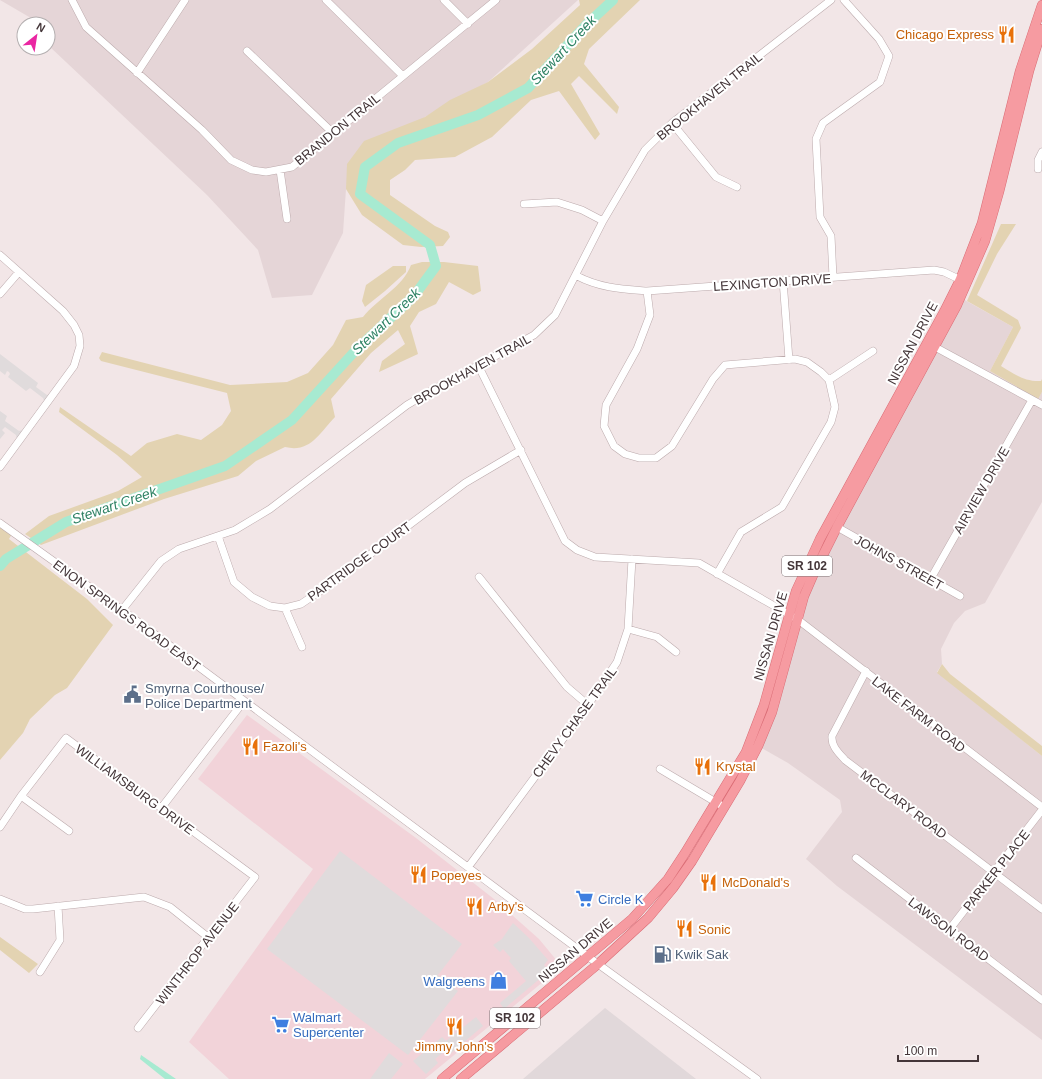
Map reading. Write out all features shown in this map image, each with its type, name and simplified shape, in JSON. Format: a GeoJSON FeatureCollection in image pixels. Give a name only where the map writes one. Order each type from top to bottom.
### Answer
{"type":"FeatureCollection","features":[{"type":"Feature","properties":{"kind":"main road","name":"NISSAN DRIVE"},"geometry":{"type":"LineString","coordinates":[[461,1079],[598,964],[648,918],[673,888],[724,807],[758,746],[772,712],[793,617],[796,591],[820,539],[944,312],[964,282],[982,223],[1020,71],[1042,5]]}},
{"type":"Feature","properties":{"kind":"main road","name":"NISSAN DRIVE"},"geometry":{"type":"LineString","coordinates":[[442,1079],[632,919],[668,879],[746,752],[764,705],[793,617],[837,527],[935,347],[964,282],[985,241],[1029,71],[1042,29]]}},
{"type":"Feature","properties":{"kind":"street","name":"BRANDON TRAIL"},"geometry":{"type":"LineString","coordinates":[[72,0],[86,27],[202,130],[231,160],[252,170],[266,172],[292,167],[496,0]]}},
{"type":"Feature","properties":{"kind":"street"},"geometry":{"type":"LineString","coordinates":[[137,73],[185,0]]}},
{"type":"Feature","properties":{"kind":"street"},"geometry":{"type":"LineString","coordinates":[[326,0],[403,76]]}},
{"type":"Feature","properties":{"kind":"street"},"geometry":{"type":"LineString","coordinates":[[444,0],[468,24]]}},
{"type":"Feature","properties":{"kind":"street","name":"BROOKHAVEN TRAIL"},"geometry":{"type":"LineString","coordinates":[[122,610],[161,560],[179,549],[235,530],[270,509],[407,405],[534,335],[555,315],[577,276],[603,221],[645,150],[672,123],[831,0]]}},
{"type":"Feature","properties":{"kind":"street"},"geometry":{"type":"LineString","coordinates":[[833,277],[830,236],[820,217],[816,139],[824,123],[880,82],[890,56],[879,39],[844,0]]}},
{"type":"Feature","properties":{"kind":"street"},"geometry":{"type":"LineString","coordinates":[[247,50],[333,133]]}},
{"type":"Feature","properties":{"kind":"street"},"geometry":{"type":"LineString","coordinates":[[672,123],[716,177],[737,187]]}},
{"type":"Feature","properties":{"kind":"street"},"geometry":{"type":"LineString","coordinates":[[1038,169],[1038,160],[1042,152]]}},
{"type":"Feature","properties":{"kind":"street"},"geometry":{"type":"LineString","coordinates":[[280,170],[287,219]]}},
{"type":"Feature","properties":{"kind":"street"},"geometry":{"type":"LineString","coordinates":[[524,204],[558,202],[582,210],[603,221]]}},
{"type":"Feature","properties":{"kind":"street"},"geometry":{"type":"LineString","coordinates":[[0,255],[63,311],[79,334],[80,346],[74,366],[0,467]]}},
{"type":"Feature","properties":{"kind":"street","name":"LEXINGTON DRIVE"},"geometry":{"type":"LineString","coordinates":[[577,276],[592,284],[604,287],[647,291],[934,270],[944,272],[964,282]]}},
{"type":"Feature","properties":{"kind":"street"},"geometry":{"type":"LineString","coordinates":[[0,294],[19,272]]}},
{"type":"Feature","properties":{"kind":"street"},"geometry":{"type":"LineString","coordinates":[[784,280],[789,360]]}},
{"type":"Feature","properties":{"kind":"street"},"geometry":{"type":"LineString","coordinates":[[647,291],[650,315],[637,349],[606,405],[604,426],[608,437],[614,446],[625,454],[639,458],[656,458],[672,446],[713,379],[725,365],[789,360],[807,362],[829,380],[835,407],[831,422],[782,507],[741,532],[717,574]]}},
{"type":"Feature","properties":{"kind":"street"},"geometry":{"type":"LineString","coordinates":[[935,347],[1042,405]]}},
{"type":"Feature","properties":{"kind":"street"},"geometry":{"type":"LineString","coordinates":[[829,380],[873,351]]}},
{"type":"Feature","properties":{"kind":"street"},"geometry":{"type":"LineString","coordinates":[[478,365],[521,450]]}},
{"type":"Feature","properties":{"kind":"street","name":"AIRVIEW DRIVE"},"geometry":{"type":"LineString","coordinates":[[930,580],[1032,400]]}},
{"type":"Feature","properties":{"kind":"street","name":"LAKE FARM ROAD"},"geometry":{"type":"LineString","coordinates":[[521,450],[565,541],[576,550],[595,557],[699,564],[717,574],[793,617],[866,671],[1042,809]]}},
{"type":"Feature","properties":{"kind":"street","name":"PARTRIDGE COURT"},"geometry":{"type":"LineString","coordinates":[[218,536],[234,582],[252,597],[270,606],[285,608],[301,604],[332,584],[465,483],[521,450]]}},
{"type":"Feature","properties":{"kind":"street","name":"ENON SPRINGS ROAD EAST"},"geometry":{"type":"LineString","coordinates":[[0,523],[122,610],[469,866],[598,964],[757,1079]]}},
{"type":"Feature","properties":{"kind":"street","name":"JOHNS STREET"},"geometry":{"type":"LineString","coordinates":[[837,527],[960,596]]}},
{"type":"Feature","properties":{"kind":"street","name":"CHEVY CHASE TRAIL"},"geometry":{"type":"LineString","coordinates":[[469,866],[588,705],[617,662],[628,630],[632,559]]}},
{"type":"Feature","properties":{"kind":"street"},"geometry":{"type":"LineString","coordinates":[[479,577],[566,687],[588,705]]}},
{"type":"Feature","properties":{"kind":"street"},"geometry":{"type":"LineString","coordinates":[[285,608],[302,647]]}},
{"type":"Feature","properties":{"kind":"street"},"geometry":{"type":"LineString","coordinates":[[628,630],[656,637],[673,648],[676,652]]}},
{"type":"Feature","properties":{"kind":"street","name":"MCCLARY ROAD"},"geometry":{"type":"LineString","coordinates":[[866,671],[832,736],[832,741],[835,748],[845,760],[1042,909]]}},
{"type":"Feature","properties":{"kind":"street"},"geometry":{"type":"LineString","coordinates":[[162,807],[244,701]]}},
{"type":"Feature","properties":{"kind":"street","name":"WILLIAMSBURG DRIVE"},"geometry":{"type":"LineString","coordinates":[[0,827],[21,796],[66,738],[256,877]]}},
{"type":"Feature","properties":{"kind":"street"},"geometry":{"type":"LineString","coordinates":[[660,769],[724,807]]}},
{"type":"Feature","properties":{"kind":"street"},"geometry":{"type":"LineString","coordinates":[[21,796],[69,831]]}},
{"type":"Feature","properties":{"kind":"street","name":"PARKER PLACE"},"geometry":{"type":"LineString","coordinates":[[949,930],[1042,809]]}},
{"type":"Feature","properties":{"kind":"street","name":"LAWSON ROAD"},"geometry":{"type":"LineString","coordinates":[[856,858],[1042,1000]]}},
{"type":"Feature","properties":{"kind":"street","name":"WINTHROP AVENUE"},"geometry":{"type":"LineString","coordinates":[[138,1028],[210,938],[256,877]]}},
{"type":"Feature","properties":{"kind":"street"},"geometry":{"type":"LineString","coordinates":[[0,899],[25,909],[144,897],[170,907],[210,938]]}},
{"type":"Feature","properties":{"kind":"street"},"geometry":{"type":"LineString","coordinates":[[40,972],[60,940],[58,906]]}},
{"type":"Feature","properties":{"kind":"shaded area"},"geometry":{"type":"Polygon","coordinates":[[[0,0],[578,0],[488,82],[425,117],[346,189],[343,233],[312,295],[272,298],[258,250],[207,195],[56,53],[56,16],[27,16],[0,0]]]}},
{"type":"Feature","properties":{"kind":"shaded area"},"geometry":{"type":"Polygon","coordinates":[[[579,0],[640,0],[589,49],[584,64],[619,107],[617,114],[579,76],[571,84],[600,134],[595,140],[559,91],[531,100],[492,137],[455,157],[415,160],[405,170],[390,180],[390,195],[435,226],[448,232],[450,237],[443,246],[421,247],[403,245],[362,215],[346,189],[347,164],[364,141],[425,117],[450,100],[488,82],[532,49],[580,5],[579,0]]]}},
{"type":"Feature","properties":{"kind":"shaded area"},"geometry":{"type":"Polygon","coordinates":[[[1001,224],[1016,224],[997,254],[977,295],[1018,320],[1021,328],[1001,366],[1015,375],[1025,379],[1041,381],[1042,379],[1042,392],[1038,399],[990,371],[1013,327],[967,301],[1001,224]]]}},
{"type":"Feature","properties":{"kind":"shaded area"},"geometry":{"type":"Polygon","coordinates":[[[422,262],[444,262],[478,266],[481,291],[473,295],[449,282],[436,304],[419,312],[410,326],[418,354],[379,372],[382,361],[405,344],[398,330],[371,353],[331,399],[335,417],[319,436],[308,445],[294,448],[285,447],[256,461],[238,476],[164,499],[41,545],[25,534],[49,516],[118,491],[142,477],[117,455],[59,412],[60,407],[131,456],[147,443],[177,434],[201,440],[222,425],[231,411],[227,393],[101,361],[99,358],[102,352],[230,385],[287,382],[308,373],[333,345],[346,320],[363,317],[402,280],[411,265],[422,262]]]}},
{"type":"Feature","properties":{"kind":"shaded area"},"geometry":{"type":"Polygon","coordinates":[[[393,266],[406,266],[406,272],[365,307],[362,301],[366,285],[393,266]]]}},
{"type":"Feature","properties":{"kind":"shaded area"},"geometry":{"type":"Polygon","coordinates":[[[961,298],[1013,327],[990,371],[1038,398],[1042,392],[1042,502],[985,603],[965,611],[954,623],[941,649],[942,664],[937,672],[1042,756],[1042,1040],[837,886],[806,859],[842,812],[840,800],[788,763],[758,746],[804,596],[961,298]]]}},
{"type":"Feature","properties":{"kind":"shaded area"},"geometry":{"type":"Polygon","coordinates":[[[0,354],[38,383],[36,387],[47,395],[50,394],[45,403],[43,398],[30,388],[26,391],[8,377],[10,374],[9,372],[7,371],[5,375],[0,371],[0,354]]]}},
{"type":"Feature","properties":{"kind":"shaded area"},"geometry":{"type":"Polygon","coordinates":[[[0,411],[7,416],[5,421],[19,431],[23,430],[17,439],[16,435],[5,427],[2,430],[5,433],[0,439],[0,411]]]}},
{"type":"Feature","properties":{"kind":"shaded area"},"geometry":{"type":"Polygon","coordinates":[[[0,523],[13,532],[9,539],[87,599],[113,625],[67,688],[55,695],[30,719],[23,733],[0,760],[0,523]]]}},
{"type":"Feature","properties":{"kind":"shaded area"},"geometry":{"type":"Polygon","coordinates":[[[942,664],[950,674],[1042,746],[1042,756],[937,673],[942,664]]]}},
{"type":"Feature","properties":{"kind":"shaded area"},"geometry":{"type":"Polygon","coordinates":[[[247,715],[416,838],[494,899],[539,939],[558,962],[555,972],[425,1079],[229,1079],[189,1042],[313,869],[198,779],[247,715]]]}},
{"type":"Feature","properties":{"kind":"shaded area"},"geometry":{"type":"Polygon","coordinates":[[[340,851],[462,944],[438,975],[458,991],[408,1055],[267,949],[340,851]]]}},
{"type":"Feature","properties":{"kind":"shaded area"},"geometry":{"type":"Polygon","coordinates":[[[513,923],[529,938],[548,960],[544,965],[549,971],[504,1009],[500,1003],[526,981],[509,961],[511,958],[503,949],[500,952],[493,945],[502,939],[513,923]]]}},
{"type":"Feature","properties":{"kind":"shaded area"},"geometry":{"type":"Polygon","coordinates":[[[0,937],[38,964],[29,973],[0,950],[0,937]]]}},
{"type":"Feature","properties":{"kind":"shaded area"},"geometry":{"type":"Polygon","coordinates":[[[605,1008],[696,1079],[523,1079],[605,1008]]]}},
{"type":"Feature","properties":{"kind":"shaded area"},"geometry":{"type":"Polygon","coordinates":[[[476,1017],[483,1026],[450,1054],[446,1050],[435,1059],[438,1063],[426,1074],[413,1061],[442,1037],[446,1041],[476,1017]]]}},
{"type":"Feature","properties":{"kind":"shaded area"},"geometry":{"type":"Polygon","coordinates":[[[389,1053],[403,1064],[391,1079],[370,1079],[389,1053]]]}},
{"type":"Feature","properties":{"kind":"shaded area"},"geometry":{"type":"Polygon","coordinates":[[[141,1055],[176,1079],[165,1079],[140,1059],[141,1055]]]}},
{"type":"Feature","properties":{"kind":"waterway","name":"Stewart Creek"},"geometry":{"type":"LineString","coordinates":[[0,566],[6,559],[66,522],[225,466],[292,420],[355,351],[414,296],[436,266],[430,245],[360,194],[365,167],[398,143],[478,115],[528,88],[587,24],[613,0]]}},
{"type":"Feature","properties":{"kind":"place","name":"Chicago Express"},"geometry":{"type":"Point","coordinates":[1007,34]}},
{"type":"Feature","properties":{"kind":"place","name":"Smyrna Courthouse/ Police Department"},"geometry":{"type":"Point","coordinates":[132,695]}},
{"type":"Feature","properties":{"kind":"place","name":"Fazoli's"},"geometry":{"type":"Point","coordinates":[250,746]}},
{"type":"Feature","properties":{"kind":"place","name":"Krystal"},"geometry":{"type":"Point","coordinates":[703,766]}},
{"type":"Feature","properties":{"kind":"place","name":"Popeyes"},"geometry":{"type":"Point","coordinates":[418,875]}},
{"type":"Feature","properties":{"kind":"place","name":"McDonald's"},"geometry":{"type":"Point","coordinates":[709,882]}},
{"type":"Feature","properties":{"kind":"place","name":"Circle K"},"geometry":{"type":"Point","coordinates":[585,899]}},
{"type":"Feature","properties":{"kind":"place","name":"Arby's"},"geometry":{"type":"Point","coordinates":[475,906]}},
{"type":"Feature","properties":{"kind":"place","name":"Sonic"},"geometry":{"type":"Point","coordinates":[685,929]}},
{"type":"Feature","properties":{"kind":"place","name":"Kwik Sak"},"geometry":{"type":"Point","coordinates":[662,954]}},
{"type":"Feature","properties":{"kind":"place","name":"Walgreens"},"geometry":{"type":"Point","coordinates":[498,981]}},
{"type":"Feature","properties":{"kind":"place","name":"Walmart Supercenter"},"geometry":{"type":"Point","coordinates":[280,1024]}},
{"type":"Feature","properties":{"kind":"place","name":"Jimmy John's"},"geometry":{"type":"Point","coordinates":[454,1027]}}]}
